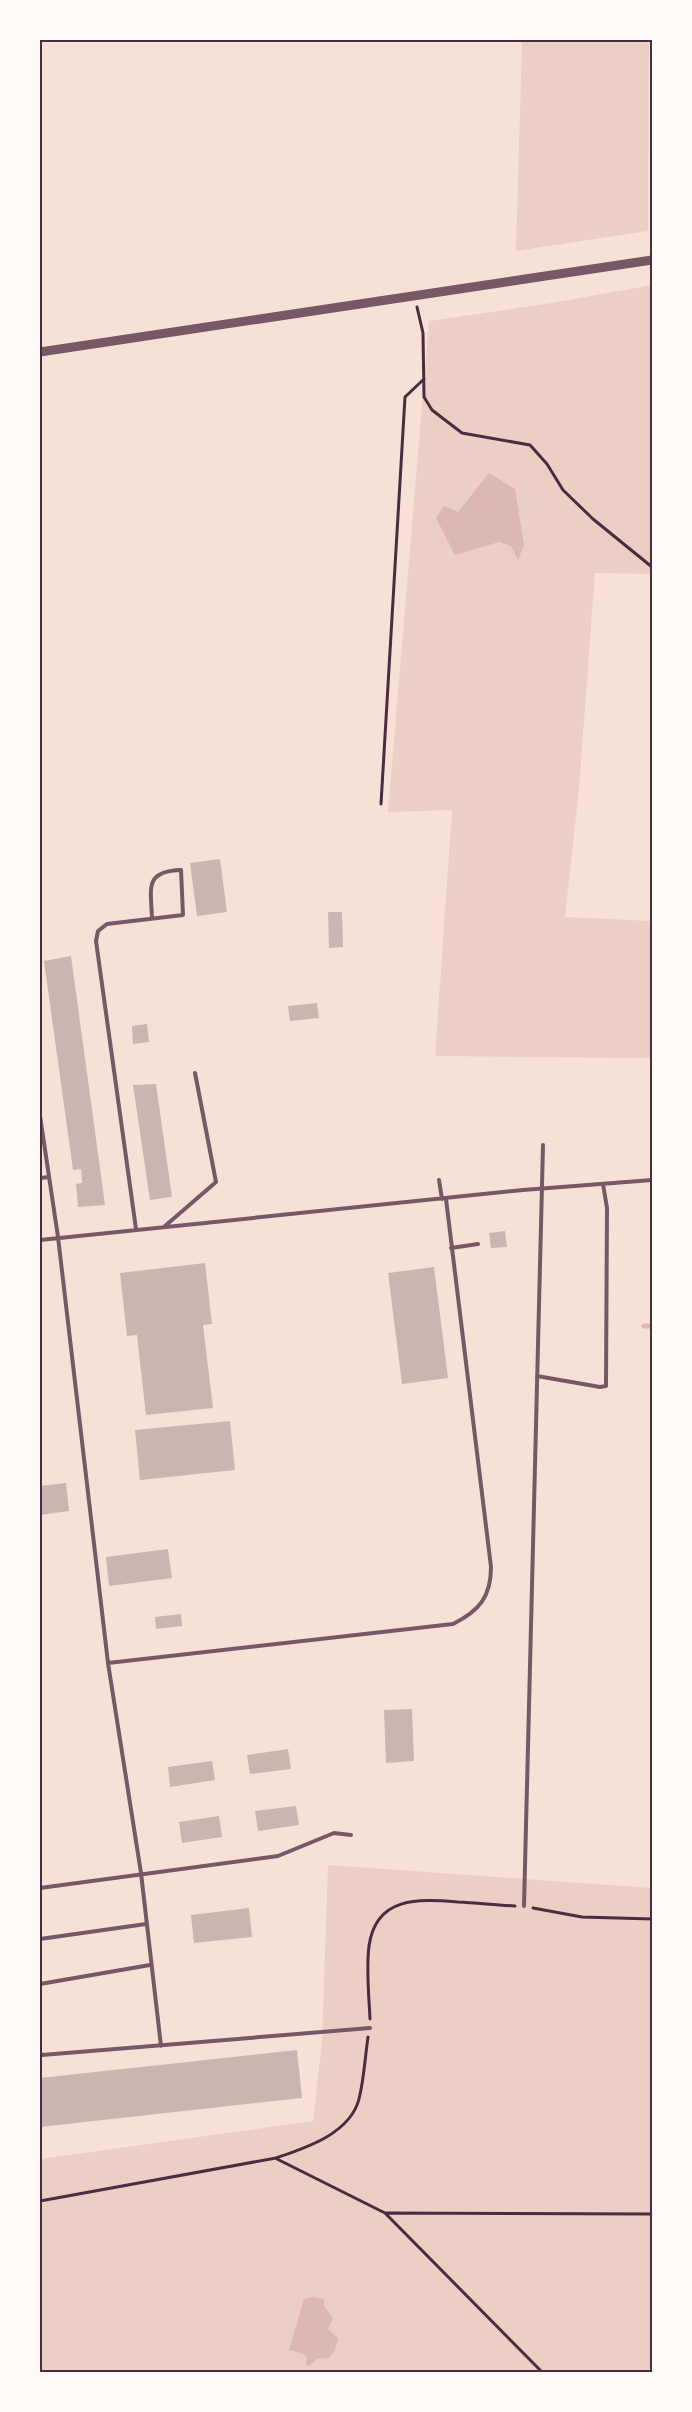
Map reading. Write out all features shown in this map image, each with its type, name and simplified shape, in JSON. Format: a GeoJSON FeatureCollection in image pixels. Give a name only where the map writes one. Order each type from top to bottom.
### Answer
{"type":"FeatureCollection","features":[{"type":"Feature","properties":{"kind":"street"},"geometry":{"type":"LineString","coordinates":[[40,352],[652,260]]}},
{"type":"Feature","properties":{"kind":"lane"},"geometry":{"type":"LineString","coordinates":[[136,1229],[96,941],[98,931],[107,924],[152,918],[182,914],[181,870],[163,871],[153,881],[150,888],[152,918]]}},
{"type":"Feature","properties":{"kind":"lane"},"geometry":{"type":"LineString","coordinates":[[164,1226],[216,1182],[194,1073]]}},
{"type":"Feature","properties":{"kind":"lane"},"geometry":{"type":"LineString","coordinates":[[40,1116],[58,1237],[108,1663],[141,1873],[150,1966],[161,2046]]}},
{"type":"Feature","properties":{"kind":"lane"},"geometry":{"type":"LineString","coordinates":[[524,1906],[543,1145]]}},
{"type":"Feature","properties":{"kind":"lane"},"geometry":{"type":"LineString","coordinates":[[40,1178],[48,1178]]}},
{"type":"Feature","properties":{"kind":"lane"},"geometry":{"type":"LineString","coordinates":[[108,1663],[453,1624],[477,1608],[486,1597],[491,1583],[491,1567],[451,1248],[444,1199],[439,1180]]}},
{"type":"Feature","properties":{"kind":"lane"},"geometry":{"type":"LineString","coordinates":[[40,1240],[164,1226],[652,1180]]}},
{"type":"Feature","properties":{"kind":"lane"},"geometry":{"type":"LineString","coordinates":[[537,1376],[600,1387],[606,1386],[607,1218],[603,1184]]}},
{"type":"Feature","properties":{"kind":"lane"},"geometry":{"type":"LineString","coordinates":[[451,1248],[478,1244]]}},
{"type":"Feature","properties":{"kind":"lane"},"geometry":{"type":"LineString","coordinates":[[40,1888],[278,1856],[296,1851],[329,1834],[351,1835]]}},
{"type":"Feature","properties":{"kind":"lane"},"geometry":{"type":"LineString","coordinates":[[40,1939],[146,1924]]}},
{"type":"Feature","properties":{"kind":"lane"},"geometry":{"type":"LineString","coordinates":[[40,1989],[42,1983],[150,1966]]}},
{"type":"Feature","properties":{"kind":"lane"},"geometry":{"type":"LineString","coordinates":[[40,2053],[42,2055],[161,2046],[370,2028]]}},
{"type":"Feature","properties":{"kind":"path"},"geometry":{"type":"LineString","coordinates":[[414,297],[423,333],[424,397],[432,410],[462,434],[530,445],[547,464],[563,490],[593,519],[652,567]]}},
{"type":"Feature","properties":{"kind":"path"},"geometry":{"type":"LineString","coordinates":[[381,804],[405,397],[424,379]]}},
{"type":"Feature","properties":{"kind":"path"},"geometry":{"type":"LineString","coordinates":[[276,2158],[385,2213],[542,2372]]}},
{"type":"Feature","properties":{"kind":"path"},"geometry":{"type":"LineString","coordinates":[[385,2213],[652,2214]]}},
{"type":"Feature","properties":{"kind":"shaded area"},"geometry":{"type":"Polygon","coordinates":[[[522,40],[649,40],[648,231],[516,251],[522,40]]]}},
{"type":"Feature","properties":{"kind":"shaded area"},"geometry":{"type":"Polygon","coordinates":[[[652,285],[652,574],[595,573],[579,789],[565,917],[652,921],[652,1058],[435,1056],[452,810],[388,812],[429,321],[552,303],[652,285]]]}},
{"type":"Feature","properties":{"kind":"shaded area"},"geometry":{"type":"Polygon","coordinates":[[[489,473],[515,489],[524,545],[518,560],[511,546],[499,542],[455,555],[436,518],[444,506],[458,512],[489,473]]]}},
{"type":"Feature","properties":{"kind":"shaded area"},"geometry":{"type":"Polygon","coordinates":[[[328,1865],[652,1888],[652,2372],[40,2372],[40,2159],[313,2121],[322,2041],[328,1865]]]}},
{"type":"Feature","properties":{"kind":"shaded area"},"geometry":{"type":"Polygon","coordinates":[[[313,2297],[324,2299],[324,2306],[333,2318],[328,2329],[338,2338],[335,2350],[329,2358],[317,2359],[309,2366],[306,2364],[307,2359],[304,2354],[289,2350],[304,2299],[313,2297]]]}},
{"type":"Feature","properties":{"kind":"building"},"geometry":{"type":"Polygon","coordinates":[[[220,859],[227,912],[197,916],[190,863],[220,859]]]}},
{"type":"Feature","properties":{"kind":"building"},"geometry":{"type":"Polygon","coordinates":[[[328,912],[342,912],[343,947],[329,948],[328,912]]]}},
{"type":"Feature","properties":{"kind":"building"},"geometry":{"type":"Polygon","coordinates":[[[71,956],[105,1205],[78,1207],[76,1184],[82,1183],[81,1169],[73,1170],[44,961],[71,956]]]}},
{"type":"Feature","properties":{"kind":"building"},"geometry":{"type":"Polygon","coordinates":[[[317,1003],[319,1018],[290,1021],[288,1006],[317,1003]]]}},
{"type":"Feature","properties":{"kind":"building"},"geometry":{"type":"Polygon","coordinates":[[[147,1024],[149,1042],[133,1044],[132,1026],[147,1024]]]}},
{"type":"Feature","properties":{"kind":"building"},"geometry":{"type":"Polygon","coordinates":[[[156,1084],[172,1197],[150,1200],[133,1085],[156,1084]]]}},
{"type":"Feature","properties":{"kind":"building"},"geometry":{"type":"Polygon","coordinates":[[[505,1231],[507,1247],[491,1248],[489,1233],[505,1231]]]}},
{"type":"Feature","properties":{"kind":"building"},"geometry":{"type":"Polygon","coordinates":[[[205,1263],[212,1324],[203,1325],[213,1408],[146,1415],[137,1335],[127,1336],[120,1273],[205,1263]]]}},
{"type":"Feature","properties":{"kind":"building"},"geometry":{"type":"Polygon","coordinates":[[[434,1267],[448,1378],[402,1384],[388,1273],[434,1267]]]}},
{"type":"Feature","properties":{"kind":"building"},"geometry":{"type":"Polygon","coordinates":[[[230,1421],[235,1470],[140,1480],[135,1430],[230,1421]]]}},
{"type":"Feature","properties":{"kind":"building"},"geometry":{"type":"Polygon","coordinates":[[[66,1483],[69,1511],[40,1515],[40,1486],[66,1483]]]}},
{"type":"Feature","properties":{"kind":"building"},"geometry":{"type":"Polygon","coordinates":[[[168,1549],[172,1578],[109,1586],[106,1557],[168,1549]]]}},
{"type":"Feature","properties":{"kind":"building"},"geometry":{"type":"Polygon","coordinates":[[[181,1614],[182,1626],[156,1629],[155,1617],[181,1614]]]}},
{"type":"Feature","properties":{"kind":"building"},"geometry":{"type":"Polygon","coordinates":[[[412,1709],[414,1761],[386,1763],[384,1710],[412,1709]]]}},
{"type":"Feature","properties":{"kind":"building"},"geometry":{"type":"Polygon","coordinates":[[[288,1749],[291,1769],[250,1774],[247,1755],[288,1749]]]}},
{"type":"Feature","properties":{"kind":"building"},"geometry":{"type":"Polygon","coordinates":[[[212,1761],[215,1780],[170,1787],[168,1767],[212,1761]]]}},
{"type":"Feature","properties":{"kind":"building"},"geometry":{"type":"Polygon","coordinates":[[[296,1806],[299,1825],[258,1831],[255,1811],[296,1806]]]}},
{"type":"Feature","properties":{"kind":"building"},"geometry":{"type":"Polygon","coordinates":[[[219,1816],[222,1837],[182,1843],[179,1822],[219,1816]]]}},
{"type":"Feature","properties":{"kind":"building"},"geometry":{"type":"Polygon","coordinates":[[[249,1908],[252,1937],[194,1943],[191,1915],[249,1908]]]}},
{"type":"Feature","properties":{"kind":"building"},"geometry":{"type":"Polygon","coordinates":[[[297,2050],[302,2098],[40,2127],[40,2078],[297,2050]]]}},
{"type":"Feature","properties":{"kind":"waterway"},"geometry":{"type":"LineString","coordinates":[[644,1326],[652,1326]]}}]}
